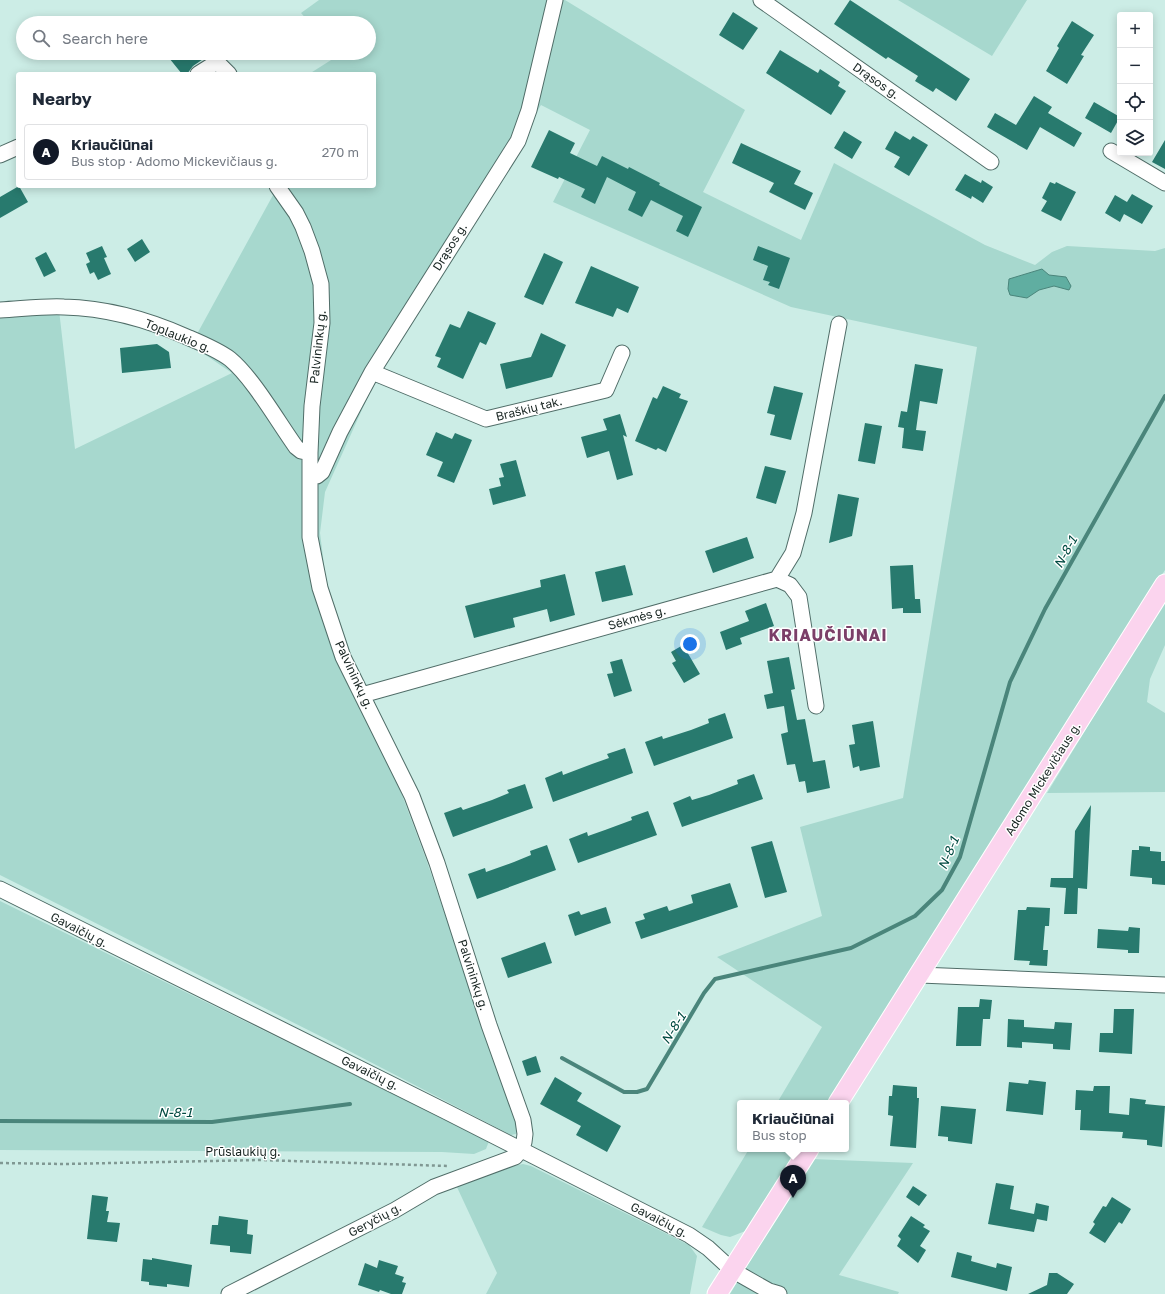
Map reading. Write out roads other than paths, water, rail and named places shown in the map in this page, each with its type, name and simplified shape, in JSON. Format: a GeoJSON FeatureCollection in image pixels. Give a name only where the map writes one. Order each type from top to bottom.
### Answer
{"type":"FeatureCollection","features":[{"type":"Feature","properties":{"kind":"main road","name":"Adomo Mickevičiaus g."},"geometry":{"type":"LineString","coordinates":[[840,1100],[1165,584]]}},
{"type":"Feature","properties":{"kind":"main road"},"geometry":{"type":"LineString","coordinates":[[717,1294],[807,1152]]}},
{"type":"Feature","properties":{"kind":"street","name":"Drąsos g."},"geometry":{"type":"LineString","coordinates":[[310,476],[316,476],[322,472],[340,432],[372,372],[518,141],[530,110],[555,0]]}},
{"type":"Feature","properties":{"kind":"street","name":"Drąsos g."},"geometry":{"type":"LineString","coordinates":[[761,0],[991,162]]}},
{"type":"Feature","properties":{"kind":"street"},"geometry":{"type":"LineString","coordinates":[[201,72],[217,62],[227,72]]}},
{"type":"Feature","properties":{"kind":"street"},"geometry":{"type":"LineString","coordinates":[[0,155],[16,148]]}},
{"type":"Feature","properties":{"kind":"street"},"geometry":{"type":"LineString","coordinates":[[1111,151],[1165,183]]}},
{"type":"Feature","properties":{"kind":"street","name":"Palvininkų g."},"geometry":{"type":"LineString","coordinates":[[278,188],[296,213],[303,227],[312,251],[321,284],[322,323],[312,406],[310,453],[310,537],[320,588],[343,656],[412,796],[438,863],[489,1025],[523,1120],[525,1134],[521,1150]]}},
{"type":"Feature","properties":{"kind":"street","name":"Toplaukio g."},"geometry":{"type":"LineString","coordinates":[[0,310],[64,307],[95,310],[131,317],[173,331],[204,344],[230,359],[251,383],[296,447],[301,452],[310,453]]}},
{"type":"Feature","properties":{"kind":"street"},"geometry":{"type":"LineString","coordinates":[[816,706],[799,597],[790,585],[777,579],[793,553],[804,513],[839,324]]}},
{"type":"Feature","properties":{"kind":"street","name":"Braškių tak."},"geometry":{"type":"LineString","coordinates":[[372,372],[486,419],[606,390],[622,354]]}},
{"type":"Feature","properties":{"kind":"street","name":"Sėkmės g."},"geometry":{"type":"LineString","coordinates":[[362,694],[777,579]]}},
{"type":"Feature","properties":{"kind":"street","name":"Gavaičių g."},"geometry":{"type":"LineString","coordinates":[[0,889],[688,1235],[708,1248],[732,1270],[769,1291],[779,1294]]}},
{"type":"Feature","properties":{"kind":"street"},"geometry":{"type":"LineString","coordinates":[[920,974],[1165,985]]}},
{"type":"Feature","properties":{"kind":"street","name":"Geryčių g."},"geometry":{"type":"LineString","coordinates":[[229,1294],[395,1210],[434,1187],[510,1160],[516,1157],[521,1150]]}},
{"type":"Feature","properties":{"kind":"waterway","name":"N-8-1"},"geometry":{"type":"LineString","coordinates":[[562,1058],[624,1092],[637,1092],[647,1089],[704,993],[715,979],[851,948],[915,916],[942,890],[960,857],[1010,682],[1045,609],[1165,396]]}},
{"type":"Feature","properties":{"kind":"waterway","name":"N-8-1"},"geometry":{"type":"LineString","coordinates":[[0,1121],[212,1122],[350,1104]]}},
{"type":"Feature","properties":{"kind":"place","name":"Kriaučiūnai"},"geometry":{"type":"Point","coordinates":[793,1198]}},
{"type":"Feature","properties":{"kind":"district","name":"KRIAUČIŪNAI"},"geometry":{"type":"Point","coordinates":[828,635]}}]}
